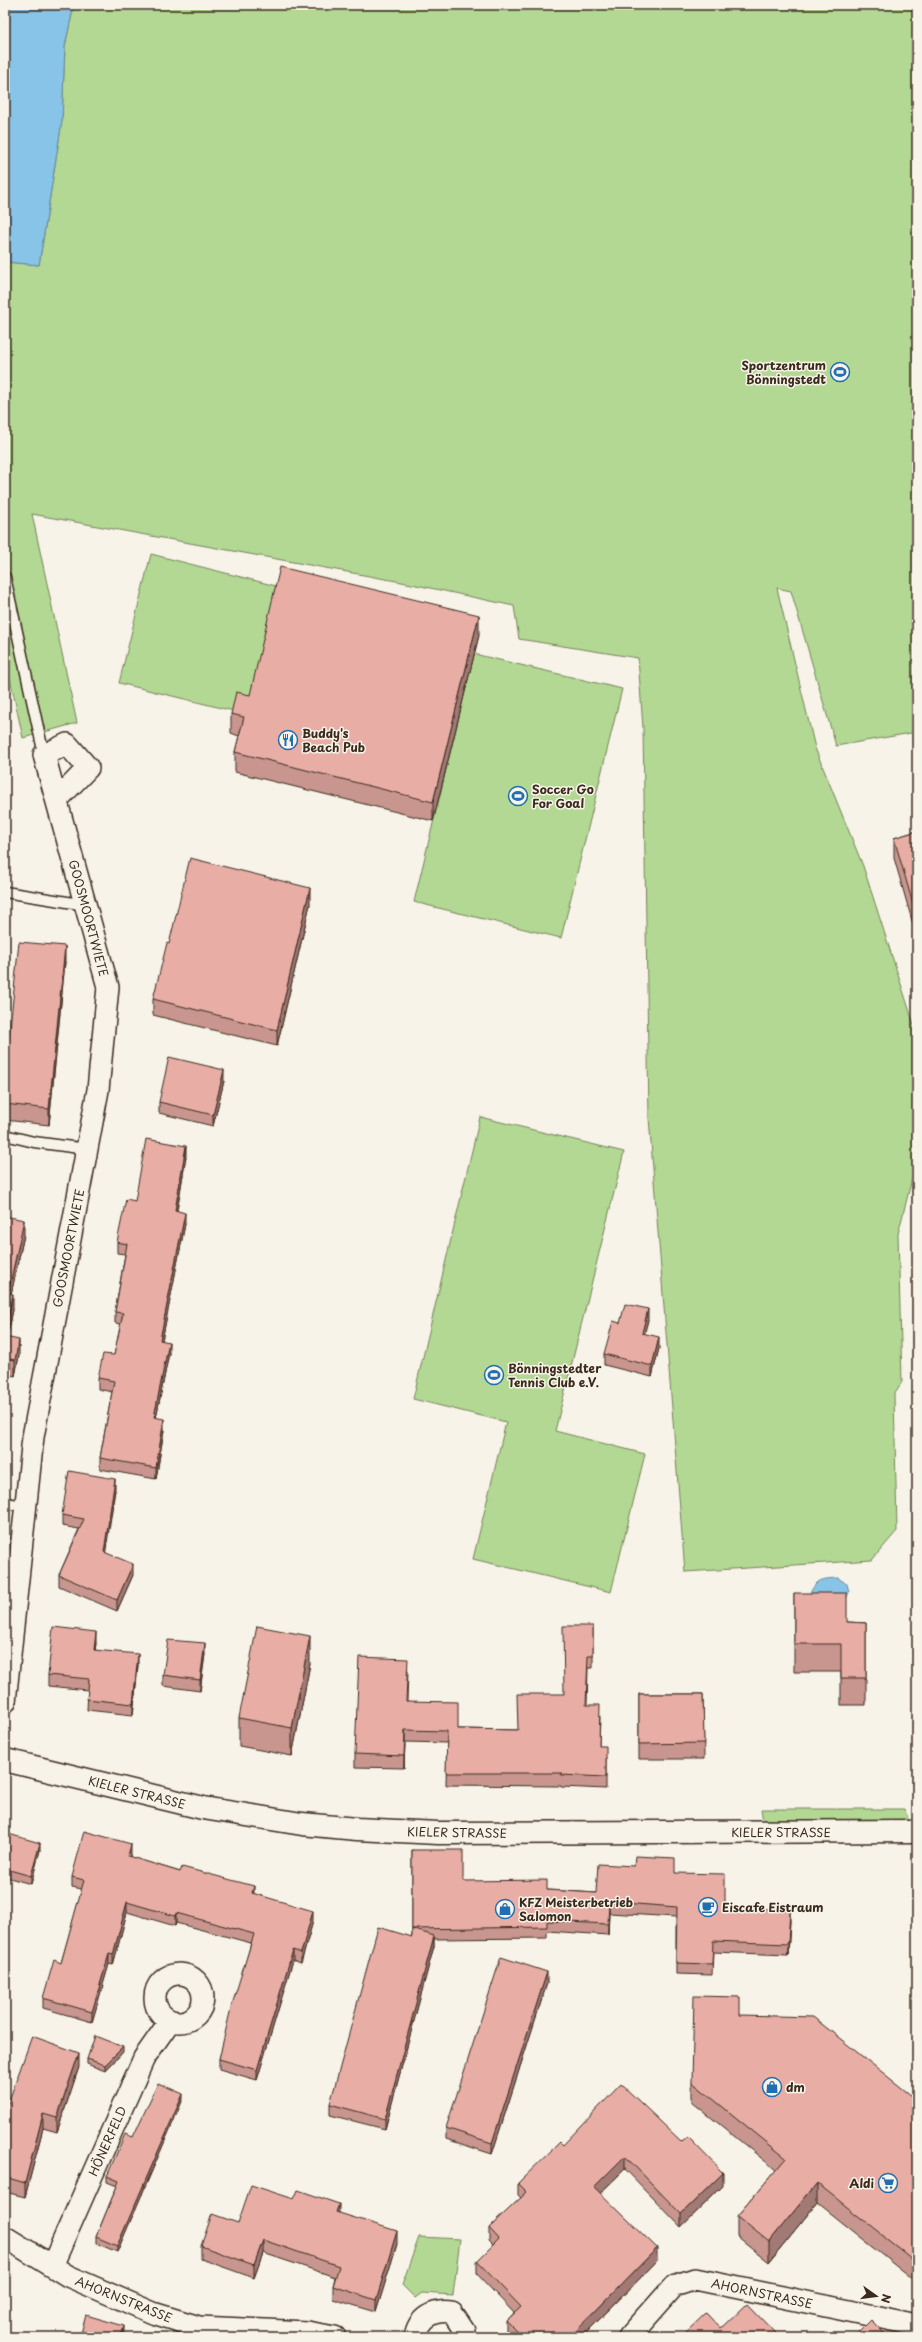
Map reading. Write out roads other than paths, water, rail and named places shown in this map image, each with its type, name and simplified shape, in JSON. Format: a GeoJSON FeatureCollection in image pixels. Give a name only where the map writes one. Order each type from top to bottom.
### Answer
{"type":"FeatureCollection","features":[{"type":"Feature","properties":{"kind":"main road","name":"KIELER STRASSE"},"geometry":{"type":"LineString","coordinates":[[5,1760],[203,1808],[302,1824],[357,1829],[438,1833],[917,1831]]}},
{"type":"Feature","properties":{"kind":"street"},"geometry":{"type":"LineString","coordinates":[[44,755],[67,744],[88,768],[57,800]]}},
{"type":"Feature","properties":{"kind":"street","name":"GOOSMOORTWIETE"},"geometry":{"type":"LineString","coordinates":[[5,1702],[33,1437],[98,1090],[108,987],[44,755]]}},
{"type":"Feature","properties":{"kind":"street","name":"HÖNERFELD"},"geometry":{"type":"LineString","coordinates":[[52,2266],[144,2058],[170,2021]]}},
{"type":"Feature","properties":{"kind":"street","name":"AHORNSTRASSE"},"geometry":{"type":"LineString","coordinates":[[5,2237],[68,2276],[153,2313],[199,2327],[254,2334],[307,2332],[335,2337]]}},
{"type":"Feature","properties":{"kind":"street","name":"AHORNSTRASSE"},"geometry":{"type":"LineString","coordinates":[[629,2337],[674,2286],[695,2279],[917,2325]]}},
{"type":"Feature","properties":{"kind":"street"},"geometry":{"type":"LineString","coordinates":[[415,2337],[419,2324],[429,2315],[444,2310],[452,2312],[464,2330],[464,2337]]}},
{"type":"Feature","properties":{"kind":"lane"},"geometry":{"type":"LineString","coordinates":[[5,577],[44,755]]}},
{"type":"Feature","properties":{"kind":"lane"},"geometry":{"type":"LineString","coordinates":[[5,892],[86,905]]}},
{"type":"Feature","properties":{"kind":"lane"},"geometry":{"type":"LineString","coordinates":[[5,1135],[34,1142],[86,1150]]}},
{"type":"Feature","properties":{"kind":"lane"},"geometry":{"type":"LineString","coordinates":[[5,1503],[25,1506]]}},
{"type":"Feature","properties":{"kind":"water"},"geometry":{"type":"Polygon","coordinates":[[[5,5],[74,5],[65,46],[62,121],[39,265],[5,262],[5,5]]]}},
{"type":"Feature","properties":{"kind":"water"},"geometry":{"type":"Polygon","coordinates":[[[838,1578],[847,1584],[849,1592],[845,1602],[809,1595],[820,1581],[838,1578]]]}},
{"type":"Feature","properties":{"kind":"place","name":"Sportzentrum Bönningstedt"},"geometry":{"type":"Point","coordinates":[840,372]}},
{"type":"Feature","properties":{"kind":"place","name":"Buddy's Beach Pub"},"geometry":{"type":"Point","coordinates":[288,740]}},
{"type":"Feature","properties":{"kind":"place","name":"Soccer Go For Goal"},"geometry":{"type":"Point","coordinates":[518,796]}},
{"type":"Feature","properties":{"kind":"place","name":"Bönningstedter Tennis Club e.V."},"geometry":{"type":"Point","coordinates":[494,1375]}},
{"type":"Feature","properties":{"kind":"place","name":"Eiscafe Eistraum"},"geometry":{"type":"Point","coordinates":[708,1907]}},
{"type":"Feature","properties":{"kind":"place","name":"KFZ Meisterbetrieb Salomon"},"geometry":{"type":"Point","coordinates":[505,1909]}},
{"type":"Feature","properties":{"kind":"place","name":"dm"},"geometry":{"type":"Point","coordinates":[772,2087]}},
{"type":"Feature","properties":{"kind":"place","name":"Aldi"},"geometry":{"type":"Point","coordinates":[888,2183]}}]}
